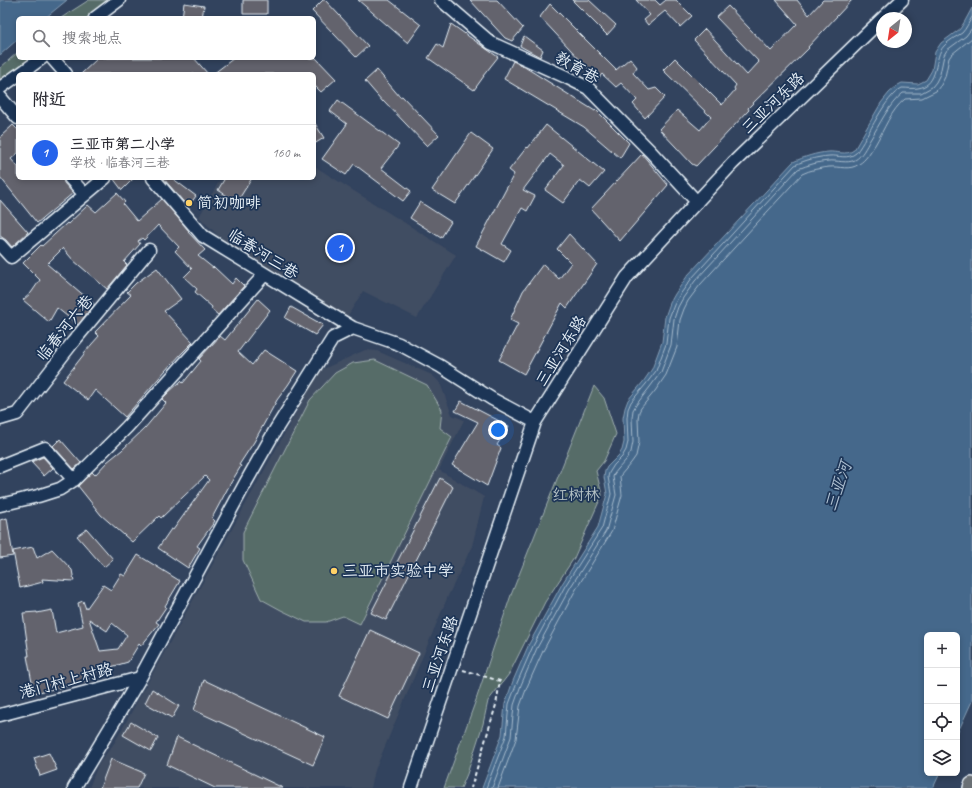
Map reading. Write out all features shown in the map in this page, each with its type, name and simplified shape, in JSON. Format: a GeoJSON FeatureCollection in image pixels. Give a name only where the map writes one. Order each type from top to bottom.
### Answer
{"type":"FeatureCollection","features":[{"type":"Feature","properties":{"kind":"street"},"geometry":{"type":"LineString","coordinates":[[98,16],[119,0]]}},
{"type":"Feature","properties":{"kind":"street","name":"教育巷"},"geometry":{"type":"LineString","coordinates":[[442,0],[491,43],[588,88],[697,202]]}},
{"type":"Feature","properties":{"kind":"street","name":"三亚河东路"},"geometry":{"type":"LineString","coordinates":[[890,12],[902,0]]}},
{"type":"Feature","properties":{"kind":"street","name":"三亚河东路"},"geometry":{"type":"LineString","coordinates":[[411,788],[535,422],[627,277],[733,163],[876,26]]}},
{"type":"Feature","properties":{"kind":"street"},"geometry":{"type":"LineString","coordinates":[[23,72],[39,60]]}},
{"type":"Feature","properties":{"kind":"street"},"geometry":{"type":"LineString","coordinates":[[54,60],[64,72]]}},
{"type":"Feature","properties":{"kind":"street"},"geometry":{"type":"LineString","coordinates":[[0,88],[16,77]]}},
{"type":"Feature","properties":{"kind":"street"},"geometry":{"type":"LineString","coordinates":[[0,97],[16,116]]}},
{"type":"Feature","properties":{"kind":"street"},"geometry":{"type":"LineString","coordinates":[[72,180],[85,195]]}},
{"type":"Feature","properties":{"kind":"street"},"geometry":{"type":"LineString","coordinates":[[0,245],[11,257],[103,180]]}},
{"type":"Feature","properties":{"kind":"street","name":"临春河三巷"},"geometry":{"type":"LineString","coordinates":[[156,180],[203,236],[353,328],[399,344],[440,366],[535,422]]}},
{"type":"Feature","properties":{"kind":"street","name":"临春河六巷"},"geometry":{"type":"LineString","coordinates":[[0,419],[17,414],[150,250]]}},
{"type":"Feature","properties":{"kind":"street"},"geometry":{"type":"LineString","coordinates":[[0,505],[60,489],[74,480],[127,427],[265,274]]}},
{"type":"Feature","properties":{"kind":"street"},"geometry":{"type":"LineString","coordinates":[[74,788],[140,678],[276,429],[333,338],[353,328]]}},
{"type":"Feature","properties":{"kind":"street"},"geometry":{"type":"LineString","coordinates":[[0,466],[45,448],[74,480]]}},
{"type":"Feature","properties":{"kind":"street","name":"港门村上村路"},"geometry":{"type":"LineString","coordinates":[[0,715],[140,678]]}},
{"type":"Feature","properties":{"kind":"path"},"geometry":{"type":"LineString","coordinates":[[452,667],[500,681],[496,705],[471,788]]}},
{"type":"Feature","properties":{"kind":"shaded area"},"geometry":{"type":"Polygon","coordinates":[[[316,167],[456,255],[417,318],[363,291],[347,317],[224,241],[199,217],[220,180],[316,180],[316,167]]]}},
{"type":"Feature","properties":{"kind":"shaded area","name":"三亚市实验中学"},"geometry":{"type":"Polygon","coordinates":[[[365,350],[377,351],[432,375],[440,383],[452,415],[464,420],[439,470],[484,497],[472,546],[448,596],[375,770],[371,788],[89,788],[98,765],[115,742],[319,371],[365,350]]]}},
{"type":"Feature","properties":{"kind":"green space"},"geometry":{"type":"Polygon","coordinates":[[[89,0],[109,0],[89,16],[64,16],[89,0]]]}},
{"type":"Feature","properties":{"kind":"green space"},"geometry":{"type":"Polygon","coordinates":[[[16,54],[16,60],[32,60],[0,86],[0,68],[16,54]]]}},
{"type":"Feature","properties":{"kind":"green space"},"geometry":{"type":"Polygon","coordinates":[[[375,360],[427,385],[442,410],[440,428],[452,437],[360,624],[343,616],[326,622],[306,622],[261,599],[243,560],[243,532],[310,400],[335,373],[353,363],[375,360]]]}},
{"type":"Feature","properties":{"kind":"green space","name":"红树林"},"geometry":{"type":"Polygon","coordinates":[[[594,386],[604,398],[616,434],[604,461],[596,471],[602,495],[574,558],[545,602],[509,674],[488,701],[483,724],[461,788],[444,788],[476,700],[511,595],[594,386]]]}},
{"type":"Feature","properties":{"kind":"water"},"geometry":{"type":"Polygon","coordinates":[[[0,0],[67,0],[47,16],[16,16],[16,41],[0,55],[0,0]]]}},
{"type":"Feature","properties":{"kind":"water","name":"三亚河"},"geometry":{"type":"Polygon","coordinates":[[[972,8],[972,701],[960,727],[960,632],[924,632],[924,776],[939,776],[933,788],[482,788],[502,735],[505,704],[529,644],[562,584],[598,527],[607,494],[604,477],[605,471],[619,455],[624,442],[623,418],[625,408],[628,400],[652,369],[662,342],[665,317],[675,294],[688,275],[793,162],[819,153],[848,153],[854,150],[881,103],[889,93],[902,83],[918,84],[926,80],[932,70],[935,52],[941,43],[960,29],[972,8]]]}},
{"type":"Feature","properties":{"kind":"building"},"geometry":{"type":"Polygon","coordinates":[[[243,0],[267,0],[267,14],[243,14],[243,0]]]}},
{"type":"Feature","properties":{"kind":"building"},"geometry":{"type":"Polygon","coordinates":[[[323,0],[325,0],[368,46],[356,57],[312,11],[323,0]]]}},
{"type":"Feature","properties":{"kind":"building"},"geometry":{"type":"Polygon","coordinates":[[[358,0],[389,0],[421,25],[408,43],[358,0]]]}},
{"type":"Feature","properties":{"kind":"building"},"geometry":{"type":"Polygon","coordinates":[[[470,0],[497,0],[523,28],[512,41],[505,38],[470,0]]]}},
{"type":"Feature","properties":{"kind":"building"},"geometry":{"type":"Polygon","coordinates":[[[572,0],[589,0],[616,25],[607,35],[572,0]]]}},
{"type":"Feature","properties":{"kind":"building"},"geometry":{"type":"Polygon","coordinates":[[[636,0],[655,0],[660,5],[666,0],[676,0],[692,16],[680,27],[665,11],[648,25],[644,20],[650,15],[636,0]]]}},
{"type":"Feature","properties":{"kind":"building"},"geometry":{"type":"Polygon","coordinates":[[[776,0],[797,0],[809,15],[823,0],[852,0],[808,47],[809,48],[748,108],[749,110],[696,166],[692,164],[659,129],[677,110],[700,130],[711,117],[663,70],[675,58],[722,105],[735,90],[734,88],[736,85],[694,40],[705,29],[747,75],[759,62],[716,17],[728,6],[771,51],[797,24],[776,0]]]}},
{"type":"Feature","properties":{"kind":"building"},"geometry":{"type":"Polygon","coordinates":[[[184,3],[204,6],[202,16],[182,16],[184,3]]]}},
{"type":"Feature","properties":{"kind":"building"},"geometry":{"type":"Polygon","coordinates":[[[550,4],[616,70],[630,58],[637,67],[633,73],[649,90],[656,88],[665,97],[645,118],[633,104],[637,100],[621,83],[616,87],[602,74],[598,79],[540,17],[550,4]]]}},
{"type":"Feature","properties":{"kind":"building"},"geometry":{"type":"Polygon","coordinates":[[[451,24],[498,57],[474,90],[428,58],[437,44],[443,48],[451,24]]]}},
{"type":"Feature","properties":{"kind":"building"},"geometry":{"type":"Polygon","coordinates":[[[524,36],[543,50],[540,57],[520,46],[524,36]]]}},
{"type":"Feature","properties":{"kind":"building"},"geometry":{"type":"Polygon","coordinates":[[[316,58],[336,79],[321,92],[316,87],[316,72],[216,72],[231,60],[316,60],[316,58]]]}},
{"type":"Feature","properties":{"kind":"building"},"geometry":{"type":"Polygon","coordinates":[[[96,60],[196,60],[206,72],[83,72],[96,60]]]}},
{"type":"Feature","properties":{"kind":"building"},"geometry":{"type":"Polygon","coordinates":[[[513,61],[595,111],[596,110],[629,143],[620,158],[584,127],[504,79],[513,61]]]}},
{"type":"Feature","properties":{"kind":"building"},"geometry":{"type":"Polygon","coordinates":[[[377,70],[400,97],[402,96],[439,135],[427,146],[384,101],[383,102],[365,81],[377,70]]]}},
{"type":"Feature","properties":{"kind":"building"},"geometry":{"type":"Polygon","coordinates":[[[338,100],[399,145],[381,168],[411,191],[403,201],[354,164],[346,175],[322,159],[347,124],[330,111],[338,100]]]}},
{"type":"Feature","properties":{"kind":"building"},"geometry":{"type":"Polygon","coordinates":[[[13,125],[16,128],[16,155],[11,159],[16,165],[16,180],[63,180],[64,183],[73,193],[37,223],[0,177],[0,137],[13,125]]]}},
{"type":"Feature","properties":{"kind":"building"},"geometry":{"type":"Polygon","coordinates":[[[316,125],[324,138],[316,143],[316,125]]]}},
{"type":"Feature","properties":{"kind":"building"},"geometry":{"type":"Polygon","coordinates":[[[546,125],[604,172],[590,188],[580,180],[563,203],[545,190],[564,165],[550,154],[523,190],[535,196],[527,211],[522,208],[502,244],[511,250],[504,262],[476,246],[514,174],[509,170],[546,125]]]}},
{"type":"Feature","properties":{"kind":"building"},"geometry":{"type":"Polygon","coordinates":[[[471,133],[493,149],[455,204],[432,190],[471,133]]]}},
{"type":"Feature","properties":{"kind":"building"},"geometry":{"type":"Polygon","coordinates":[[[642,154],[668,185],[620,241],[591,209],[642,154]]]}},
{"type":"Feature","properties":{"kind":"building"},"geometry":{"type":"Polygon","coordinates":[[[114,180],[132,180],[122,190],[114,180]]]}},
{"type":"Feature","properties":{"kind":"building"},"geometry":{"type":"Polygon","coordinates":[[[165,180],[175,180],[196,196],[188,207],[165,180]]]}},
{"type":"Feature","properties":{"kind":"building"},"geometry":{"type":"Polygon","coordinates":[[[224,180],[251,180],[237,202],[218,190],[224,180]]]}},
{"type":"Feature","properties":{"kind":"building"},"geometry":{"type":"Polygon","coordinates":[[[117,193],[125,202],[123,204],[137,221],[162,199],[189,231],[188,232],[205,250],[198,256],[213,268],[214,267],[232,284],[236,278],[244,286],[218,315],[211,309],[212,307],[195,292],[197,289],[184,277],[192,269],[175,251],[179,247],[158,225],[144,240],[142,238],[138,241],[140,244],[124,262],[127,265],[107,289],[73,260],[63,248],[47,264],[94,304],[78,325],[57,308],[49,322],[23,300],[31,293],[40,280],[23,263],[41,245],[42,246],[67,223],[68,224],[88,205],[96,212],[117,193]]]}},
{"type":"Feature","properties":{"kind":"building"},"geometry":{"type":"Polygon","coordinates":[[[0,200],[28,232],[12,247],[0,236],[0,200]]]}},
{"type":"Feature","properties":{"kind":"building"},"geometry":{"type":"Polygon","coordinates":[[[420,202],[451,222],[441,238],[410,218],[420,202]]]}},
{"type":"Feature","properties":{"kind":"building"},"geometry":{"type":"Polygon","coordinates":[[[569,234],[597,264],[567,308],[562,303],[524,374],[499,360],[518,324],[510,320],[523,291],[543,264],[559,279],[571,263],[557,249],[569,234]]]}},
{"type":"Feature","properties":{"kind":"building"},"geometry":{"type":"Polygon","coordinates":[[[157,268],[181,299],[164,311],[193,342],[172,363],[125,417],[95,390],[88,400],[63,381],[99,336],[95,332],[131,295],[127,292],[136,283],[157,268]]]}},
{"type":"Feature","properties":{"kind":"building"},"geometry":{"type":"Polygon","coordinates":[[[258,299],[270,310],[238,352],[252,365],[264,350],[297,371],[277,400],[254,442],[239,465],[241,466],[212,518],[215,521],[197,546],[200,548],[188,568],[158,548],[209,480],[205,476],[161,518],[159,516],[132,542],[101,515],[78,486],[92,472],[95,475],[107,462],[145,428],[166,403],[162,399],[181,381],[183,383],[201,361],[199,359],[220,336],[225,340],[258,299]]]}},
{"type":"Feature","properties":{"kind":"building"},"geometry":{"type":"Polygon","coordinates":[[[291,307],[323,325],[315,335],[285,318],[291,307]]]}},
{"type":"Feature","properties":{"kind":"building"},"geometry":{"type":"Polygon","coordinates":[[[461,401],[509,426],[497,445],[501,448],[487,486],[452,465],[478,422],[455,411],[461,401]]]}},
{"type":"Feature","properties":{"kind":"building"},"geometry":{"type":"Polygon","coordinates":[[[60,439],[81,463],[74,469],[53,446],[60,439]]]}},
{"type":"Feature","properties":{"kind":"building"},"geometry":{"type":"Polygon","coordinates":[[[43,457],[53,468],[44,476],[31,462],[43,457]]]}},
{"type":"Feature","properties":{"kind":"building"},"geometry":{"type":"Polygon","coordinates":[[[440,478],[453,487],[386,620],[371,613],[440,478]]]}},
{"type":"Feature","properties":{"kind":"building"},"geometry":{"type":"Polygon","coordinates":[[[7,518],[13,556],[0,558],[0,520],[7,518]]]}},
{"type":"Feature","properties":{"kind":"building"},"geometry":{"type":"Polygon","coordinates":[[[87,529],[113,559],[104,567],[77,536],[87,529]]]}},
{"type":"Feature","properties":{"kind":"building"},"geometry":{"type":"Polygon","coordinates":[[[33,547],[37,558],[52,549],[72,570],[74,581],[42,579],[43,582],[20,588],[13,551],[33,547]]]}},
{"type":"Feature","properties":{"kind":"building"},"geometry":{"type":"Polygon","coordinates":[[[138,555],[180,581],[156,622],[159,624],[141,646],[139,644],[128,662],[87,674],[89,681],[34,693],[27,656],[29,656],[23,613],[37,613],[52,610],[56,633],[83,626],[78,603],[83,601],[86,609],[103,585],[111,590],[121,574],[125,576],[138,555]],[[89,619],[100,651],[118,649],[127,635],[112,623],[107,631],[89,619]]]}},
{"type":"Feature","properties":{"kind":"building"},"geometry":{"type":"Polygon","coordinates":[[[370,630],[419,653],[388,719],[339,696],[370,630]]]}},
{"type":"Feature","properties":{"kind":"building"},"geometry":{"type":"Polygon","coordinates":[[[204,680],[325,737],[313,765],[194,710],[204,680]]]}},
{"type":"Feature","properties":{"kind":"building"},"geometry":{"type":"Polygon","coordinates":[[[152,689],[179,706],[172,718],[145,703],[152,689]]]}},
{"type":"Feature","properties":{"kind":"building"},"geometry":{"type":"Polygon","coordinates":[[[131,722],[158,738],[151,751],[123,735],[131,722]]]}},
{"type":"Feature","properties":{"kind":"building"},"geometry":{"type":"Polygon","coordinates":[[[177,737],[283,788],[215,788],[167,765],[177,737]]]}},
{"type":"Feature","properties":{"kind":"building"},"geometry":{"type":"Polygon","coordinates":[[[49,753],[57,770],[40,776],[34,758],[49,753]]]}},
{"type":"Feature","properties":{"kind":"building"},"geometry":{"type":"Polygon","coordinates":[[[111,759],[144,773],[137,788],[100,788],[111,759]]]}},
{"type":"Feature","properties":{"kind":"place","name":"简初咖啡"},"geometry":{"type":"Point","coordinates":[189,203]}},
{"type":"Feature","properties":{"kind":"place","name":"三亚市第二小学"},"geometry":{"type":"Point","coordinates":[340,248]}},
{"type":"Feature","properties":{"kind":"place","name":"三亚市实验中学"},"geometry":{"type":"Point","coordinates":[334,571]}}]}
